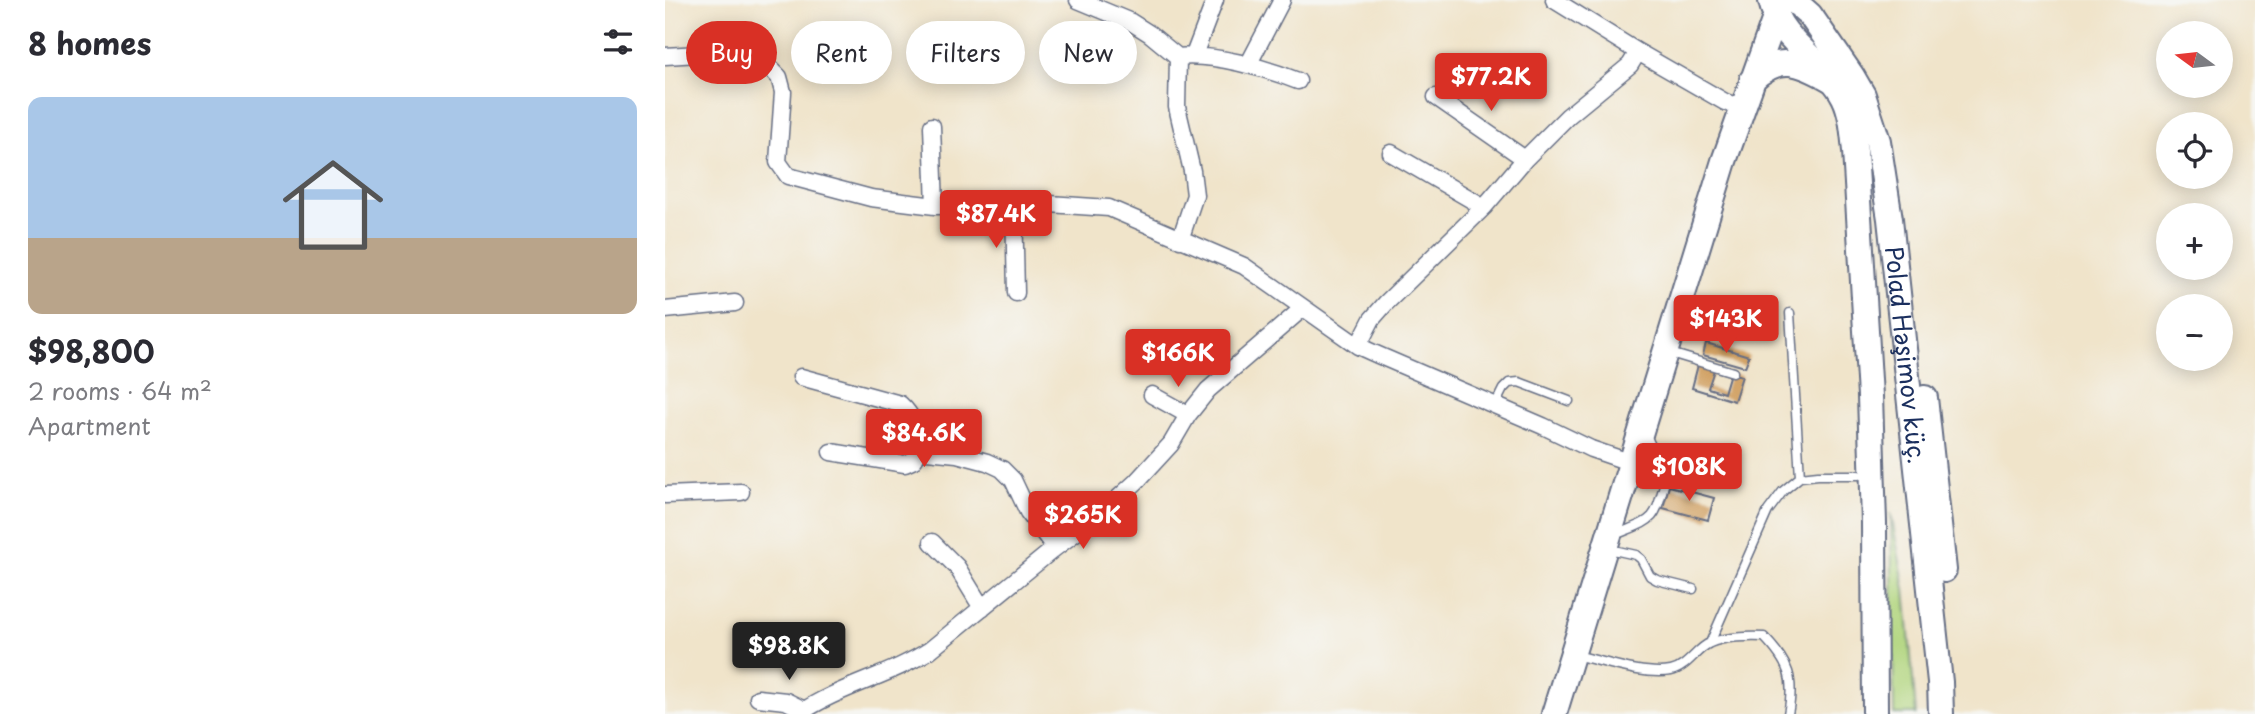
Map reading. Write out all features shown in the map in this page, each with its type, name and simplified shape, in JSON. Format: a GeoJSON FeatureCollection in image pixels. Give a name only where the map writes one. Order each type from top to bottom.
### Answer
{"type":"FeatureCollection","features":[{"type":"Feature","properties":{"kind":"main road","name":"Polad Həşimov küç."},"geometry":{"type":"LineString","coordinates":[[1875,714],[1871,409],[1850,116],[1843,95],[1832,80],[1775,16],[1786,2],[1837,53],[1863,95],[1878,141],[1890,219],[1940,682],[1941,714]]}},
{"type":"Feature","properties":{"kind":"main road"},"geometry":{"type":"LineString","coordinates":[[1554,714],[1664,351],[1746,96],[1786,2]]}},
{"type":"Feature","properties":{"kind":"main road"},"geometry":{"type":"LineString","coordinates":[[1746,96],[1767,68],[1777,63],[1791,62],[1832,80]]}},
{"type":"Feature","properties":{"kind":"main road"},"geometry":{"type":"LineString","coordinates":[[1878,141],[1892,185],[1909,264],[1934,472],[1957,714]]}},
{"type":"Feature","properties":{"kind":"main road"},"geometry":{"type":"LineString","coordinates":[[1859,219],[1859,714]]}},
{"type":"Feature","properties":{"kind":"street"},"geometry":{"type":"LineString","coordinates":[[1078,0],[1131,22],[1186,56],[1248,65],[1298,81]]}},
{"type":"Feature","properties":{"kind":"street"},"geometry":{"type":"LineString","coordinates":[[1180,240],[1195,195],[1177,107],[1186,56],[1215,0]]}},
{"type":"Feature","properties":{"kind":"street"},"geometry":{"type":"LineString","coordinates":[[1248,65],[1282,0]]}},
{"type":"Feature","properties":{"kind":"street"},"geometry":{"type":"LineString","coordinates":[[1554,0],[1725,102],[1746,96]]}},
{"type":"Feature","properties":{"kind":"street"},"geometry":{"type":"LineString","coordinates":[[1358,346],[1372,319],[1386,303],[1484,207],[1525,159],[1568,116],[1630,65],[1638,52]]}},
{"type":"Feature","properties":{"kind":"street"},"geometry":{"type":"LineString","coordinates":[[665,56],[699,54],[729,63],[772,70],[779,77],[783,92],[778,163],[788,176],[871,198],[935,206],[1049,204],[1109,208],[1244,266],[1358,346],[1591,449],[1632,463]]}},
{"type":"Feature","properties":{"kind":"street"},"geometry":{"type":"LineString","coordinates":[[1436,97],[1525,159]]}},
{"type":"Feature","properties":{"kind":"street"},"geometry":{"type":"LineString","coordinates":[[932,126],[935,206]]}},
{"type":"Feature","properties":{"kind":"street"},"geometry":{"type":"LineString","coordinates":[[1391,153],[1484,207]]}},
{"type":"Feature","properties":{"kind":"street"},"geometry":{"type":"LineString","coordinates":[[1014,205],[1016,293]]}},
{"type":"Feature","properties":{"kind":"street"},"geometry":{"type":"LineString","coordinates":[[665,310],[735,303]]}},
{"type":"Feature","properties":{"kind":"street"},"geometry":{"type":"LineString","coordinates":[[758,698],[786,701],[802,712],[913,661],[930,650],[1102,513],[1136,482],[1171,444],[1188,415],[1208,390],[1303,307]]}},
{"type":"Feature","properties":{"kind":"street"},"geometry":{"type":"LineString","coordinates":[[801,377],[900,404],[908,411],[916,426],[921,448],[914,460],[905,464],[831,452]]}},
{"type":"Feature","properties":{"kind":"street"},"geometry":{"type":"LineString","coordinates":[[1151,395],[1188,415]]}},
{"type":"Feature","properties":{"kind":"street"},"geometry":{"type":"LineString","coordinates":[[921,448],[957,454],[1002,469],[1013,480],[1028,512],[1055,548]]}},
{"type":"Feature","properties":{"kind":"street"},"geometry":{"type":"LineString","coordinates":[[665,495],[741,492]]}},
{"type":"Feature","properties":{"kind":"street"},"geometry":{"type":"LineString","coordinates":[[932,542],[957,567],[982,608]]}},
{"type":"Feature","properties":{"kind":"lane"},"geometry":{"type":"LineString","coordinates":[[1790,313],[1800,477]]}},
{"type":"Feature","properties":{"kind":"lane"},"geometry":{"type":"LineString","coordinates":[[1664,351],[1733,372]]}},
{"type":"Feature","properties":{"kind":"lane"},"geometry":{"type":"LineString","coordinates":[[1495,405],[1509,383],[1519,382],[1569,401]]}},
{"type":"Feature","properties":{"kind":"lane"},"geometry":{"type":"LineString","coordinates":[[1608,543],[1651,520],[1656,514],[1666,478],[1642,428]]}},
{"type":"Feature","properties":{"kind":"lane"},"geometry":{"type":"LineString","coordinates":[[1573,654],[1648,671],[1673,671],[1695,657],[1710,643],[1768,511],[1783,491],[1800,477],[1858,475]]}},
{"type":"Feature","properties":{"kind":"lane"},"geometry":{"type":"LineString","coordinates":[[1608,543],[1636,555],[1650,576],[1657,580],[1693,589]]}},
{"type":"Feature","properties":{"kind":"lane"},"geometry":{"type":"LineString","coordinates":[[1710,643],[1747,636],[1764,637],[1780,653],[1791,676],[1792,693],[1788,714]]}},
{"type":"Feature","properties":{"kind":"green space"},"geometry":{"type":"Polygon","coordinates":[[[1891,513],[1905,589],[1916,714],[1894,714],[1891,513]]]}},
{"type":"Feature","properties":{"kind":"building"},"geometry":{"type":"Polygon","coordinates":[[[1706,343],[1749,356],[1745,367],[1703,355],[1706,343]]]}},
{"type":"Feature","properties":{"kind":"building"},"geometry":{"type":"Polygon","coordinates":[[[1698,365],[1714,370],[1708,388],[1724,393],[1730,373],[1742,376],[1734,401],[1692,388],[1698,365]]]}},
{"type":"Feature","properties":{"kind":"building"},"geometry":{"type":"Polygon","coordinates":[[[1669,486],[1714,498],[1708,520],[1663,508],[1669,486]]]}}]}
